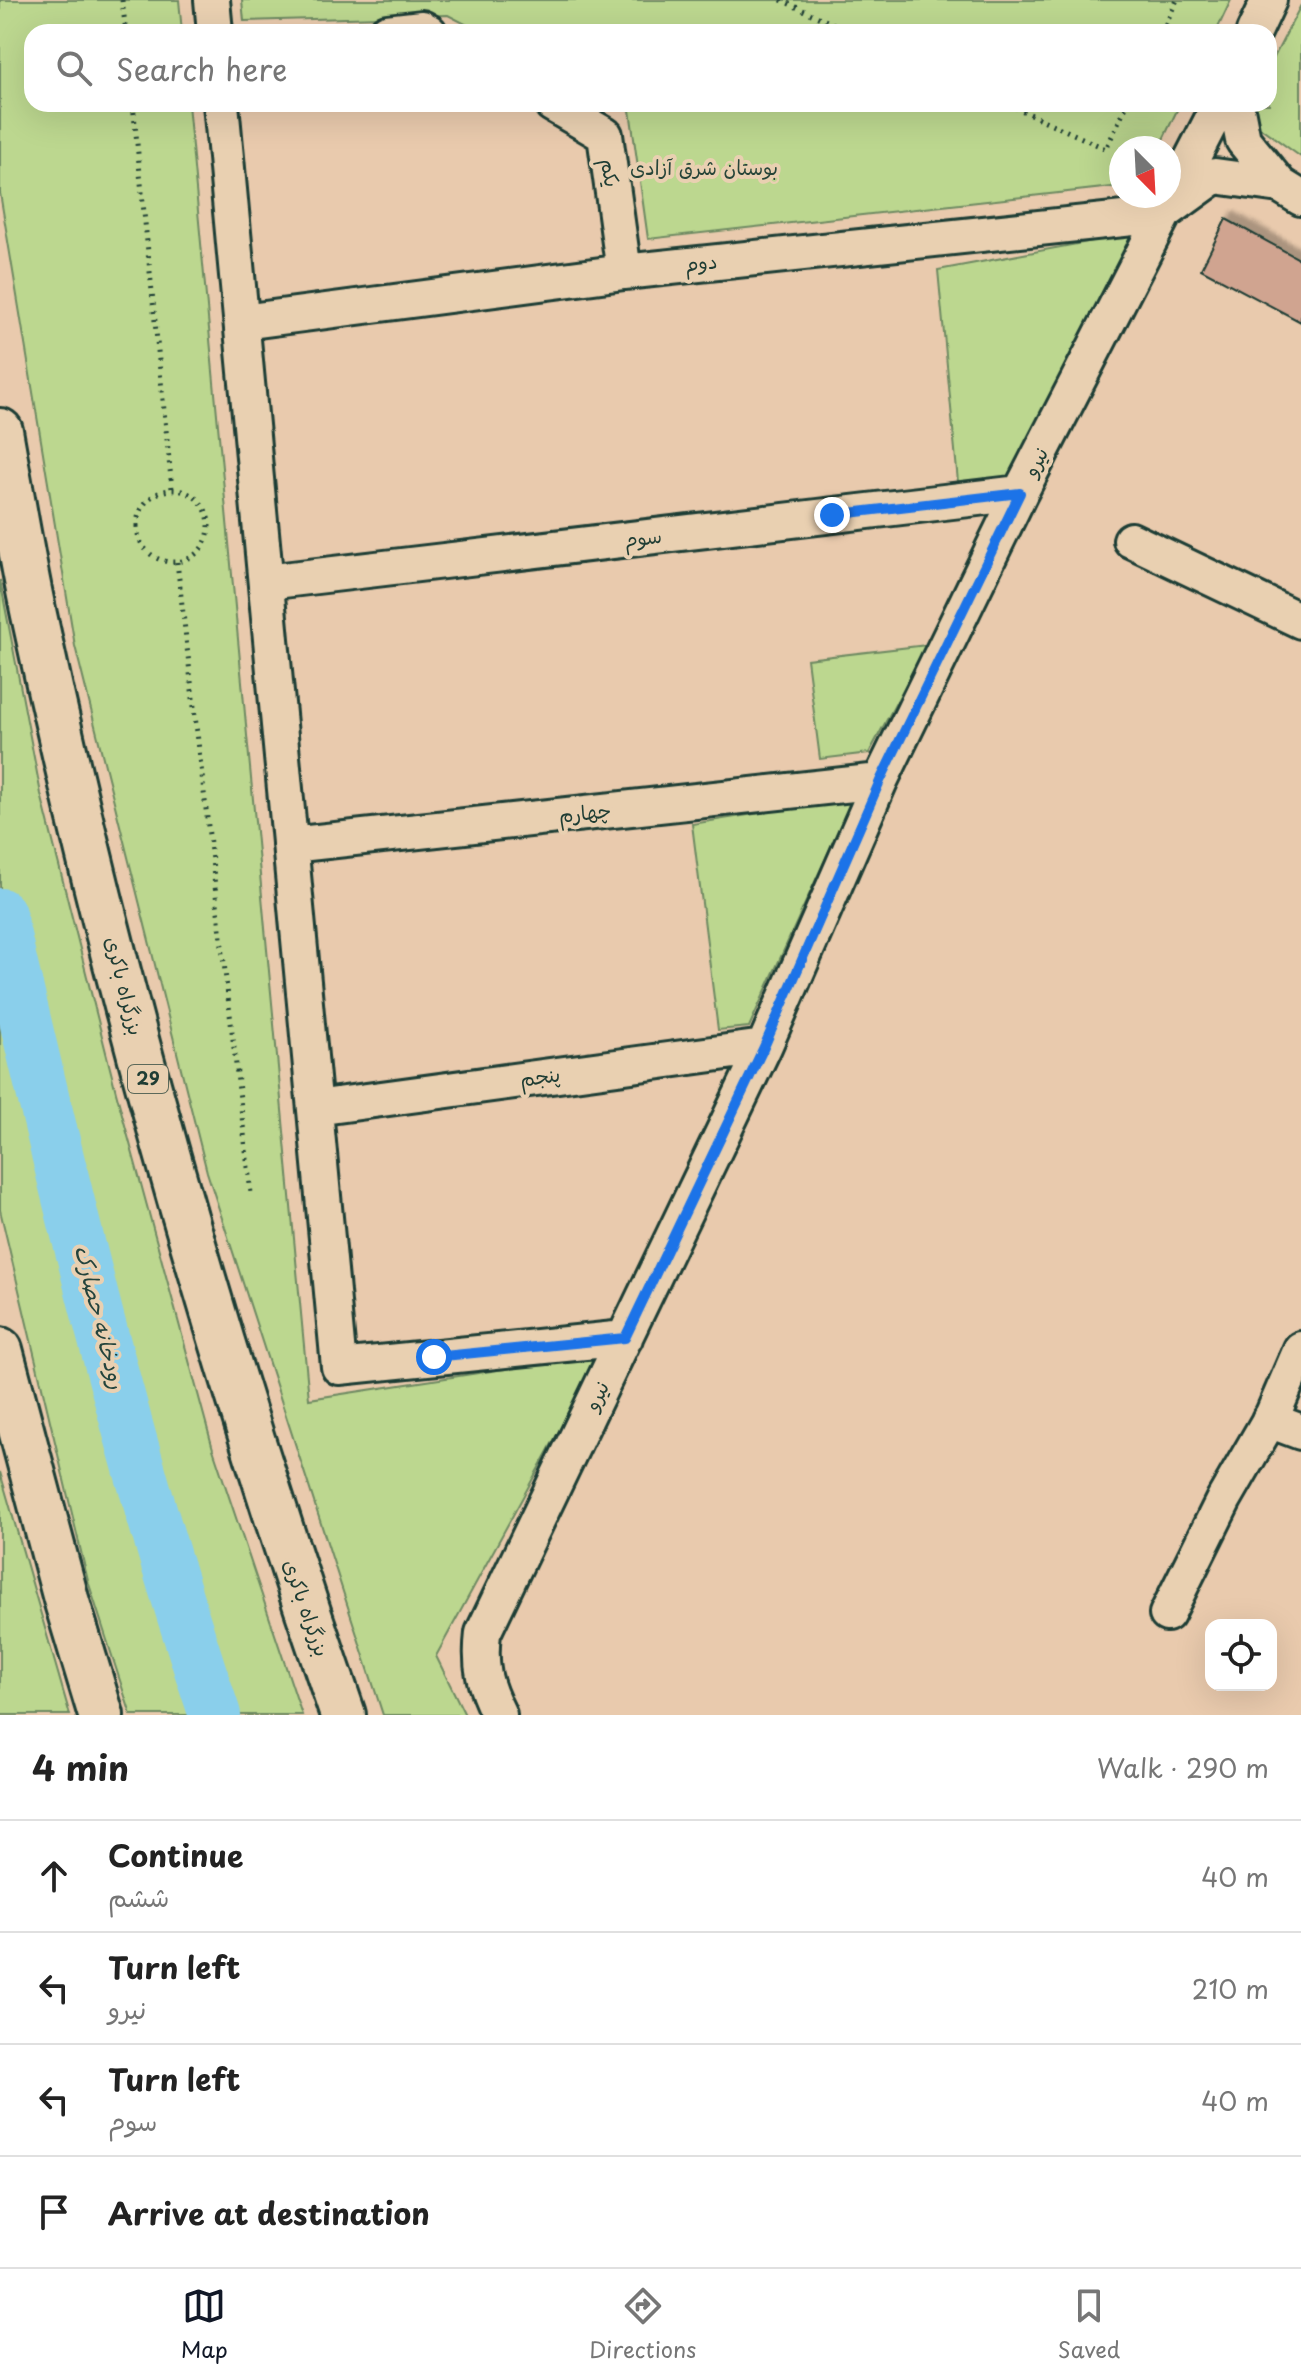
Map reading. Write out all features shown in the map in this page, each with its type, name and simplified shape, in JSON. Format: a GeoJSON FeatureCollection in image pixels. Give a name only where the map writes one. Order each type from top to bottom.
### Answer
{"type":"FeatureCollection","features":[{"type":"Feature","properties":{"kind":"highway","name":"بزرگراه باکری"},"geometry":{"type":"LineString","coordinates":[[0,431],[34,615],[166,1153],[277,1523],[343,1715]]}},
{"type":"Feature","properties":{"kind":"highway"},"geometry":{"type":"LineString","coordinates":[[0,1350],[66,1599],[101,1715]]}},
{"type":"Feature","properties":{"kind":"street"},"geometry":{"type":"LineString","coordinates":[[212,0],[214,24]]}},
{"type":"Feature","properties":{"kind":"street"},"geometry":{"type":"LineString","coordinates":[[1258,24],[1269,0]]}},
{"type":"Feature","properties":{"kind":"street"},"geometry":{"type":"LineString","coordinates":[[222,112],[339,1367],[625,1338]]}},
{"type":"Feature","properties":{"kind":"street","name":"یکم"},"geometry":{"type":"LineString","coordinates":[[566,112],[605,135],[624,272]]}},
{"type":"Feature","properties":{"kind":"street","name":"نیرو"},"geometry":{"type":"LineString","coordinates":[[499,1715],[486,1687],[480,1658],[483,1633],[764,1047],[880,781],[1020,493],[1216,112]]}},
{"type":"Feature","properties":{"kind":"street","name":"نیرو"},"geometry":{"type":"LineString","coordinates":[[1238,112],[1243,140],[1290,192]]}},
{"type":"Feature","properties":{"kind":"street","name":"نیرو"},"geometry":{"type":"LineString","coordinates":[[1161,215],[1215,176],[1290,192]]}},
{"type":"Feature","properties":{"kind":"street","name":"دوم"},"geometry":{"type":"LineString","coordinates":[[242,322],[624,272],[1161,215]]}},
{"type":"Feature","properties":{"kind":"street","name":"سوم"},"geometry":{"type":"LineString","coordinates":[[266,582],[1020,493]]}},
{"type":"Feature","properties":{"kind":"street"},"geometry":{"type":"LineString","coordinates":[[1131,540],[1301,621]]}},
{"type":"Feature","properties":{"kind":"street","name":"چهارم"},"geometry":{"type":"LineString","coordinates":[[290,845],[880,781]]}},
{"type":"Feature","properties":{"kind":"street","name":"پنجم"},"geometry":{"type":"LineString","coordinates":[[315,1108],[764,1047]]}},
{"type":"Feature","properties":{"kind":"street"},"geometry":{"type":"LineString","coordinates":[[1167,1614],[1224,1499],[1269,1420],[1301,1349]]}},
{"type":"Feature","properties":{"kind":"street"},"geometry":{"type":"LineString","coordinates":[[1269,1420],[1301,1432]]}},
{"type":"Feature","properties":{"kind":"path"},"geometry":{"type":"LineString","coordinates":[[122,0],[125,24]]}},
{"type":"Feature","properties":{"kind":"path"},"geometry":{"type":"LineString","coordinates":[[781,0],[834,24]]}},
{"type":"Feature","properties":{"kind":"path"},"geometry":{"type":"LineString","coordinates":[[1166,24],[1177,0]]}},
{"type":"Feature","properties":{"kind":"path"},"geometry":{"type":"LineString","coordinates":[[134,112],[172,489]]}},
{"type":"Feature","properties":{"kind":"path"},"geometry":{"type":"LineString","coordinates":[[1025,112],[1106,149],[1123,112]]}},
{"type":"Feature","properties":{"kind":"path"},"geometry":{"type":"LineString","coordinates":[[172,489],[195,497],[209,517],[206,541],[189,559],[177,562],[166,562],[145,550],[137,528],[137,516],[142,506],[161,491],[172,489]]}},
{"type":"Feature","properties":{"kind":"path"},"geometry":{"type":"LineString","coordinates":[[177,562],[251,1193]]}},
{"type":"Feature","properties":{"kind":"green space"},"geometry":{"type":"Polygon","coordinates":[[[0,0],[179,0],[181,24],[24,24],[24,112],[189,112],[309,1399],[601,1354],[436,1656],[465,1715],[383,1715],[207,1172],[75,646],[0,193],[0,0]]]}},
{"type":"Feature","properties":{"kind":"green space"},"geometry":{"type":"Polygon","coordinates":[[[242,0],[1231,0],[1220,24],[465,24],[448,15],[244,21],[242,0]]]}},
{"type":"Feature","properties":{"kind":"green space"},"geometry":{"type":"Polygon","coordinates":[[[1301,5],[1301,157],[1254,123],[1255,112],[1277,112],[1277,52],[1301,5]]]}},
{"type":"Feature","properties":{"kind":"green space","name":"بوستان شرق آزادی"},"geometry":{"type":"Polygon","coordinates":[[[630,112],[1176,112],[1165,136],[1109,136],[1109,187],[648,239],[630,112]]]}},
{"type":"Feature","properties":{"kind":"green space"},"geometry":{"type":"Polygon","coordinates":[[[1136,233],[1018,479],[958,482],[938,270],[1136,233]]]}},
{"type":"Feature","properties":{"kind":"green space"},"geometry":{"type":"Polygon","coordinates":[[[0,580],[41,794],[116,1092],[213,1449],[302,1715],[131,1715],[88,1581],[0,1210],[0,580]]]}},
{"type":"Feature","properties":{"kind":"green space"},"geometry":{"type":"Polygon","coordinates":[[[927,645],[869,753],[820,759],[807,659],[927,645]]]}},
{"type":"Feature","properties":{"kind":"green space"},"geometry":{"type":"Polygon","coordinates":[[[853,798],[749,1027],[718,1030],[692,824],[853,798]]]}},
{"type":"Feature","properties":{"kind":"green space"},"geometry":{"type":"Polygon","coordinates":[[[0,1472],[70,1715],[0,1715],[0,1472]]]}},
{"type":"Feature","properties":{"kind":"building"},"geometry":{"type":"Polygon","coordinates":[[[1226,219],[1301,260],[1301,322],[1201,269],[1226,219]]]}},
{"type":"Feature","properties":{"kind":"waterway","name":"رودخانه حصارک"},"geometry":{"type":"LineString","coordinates":[[0,914],[98,1318],[153,1518],[215,1715]]}},
{"type":"Feature","properties":{"kind":"route"},"geometry":{"type":"LineString","coordinates":[[434,1357],[625,1338],[764,1047],[880,781],[1020,493],[832,515]]}}]}
